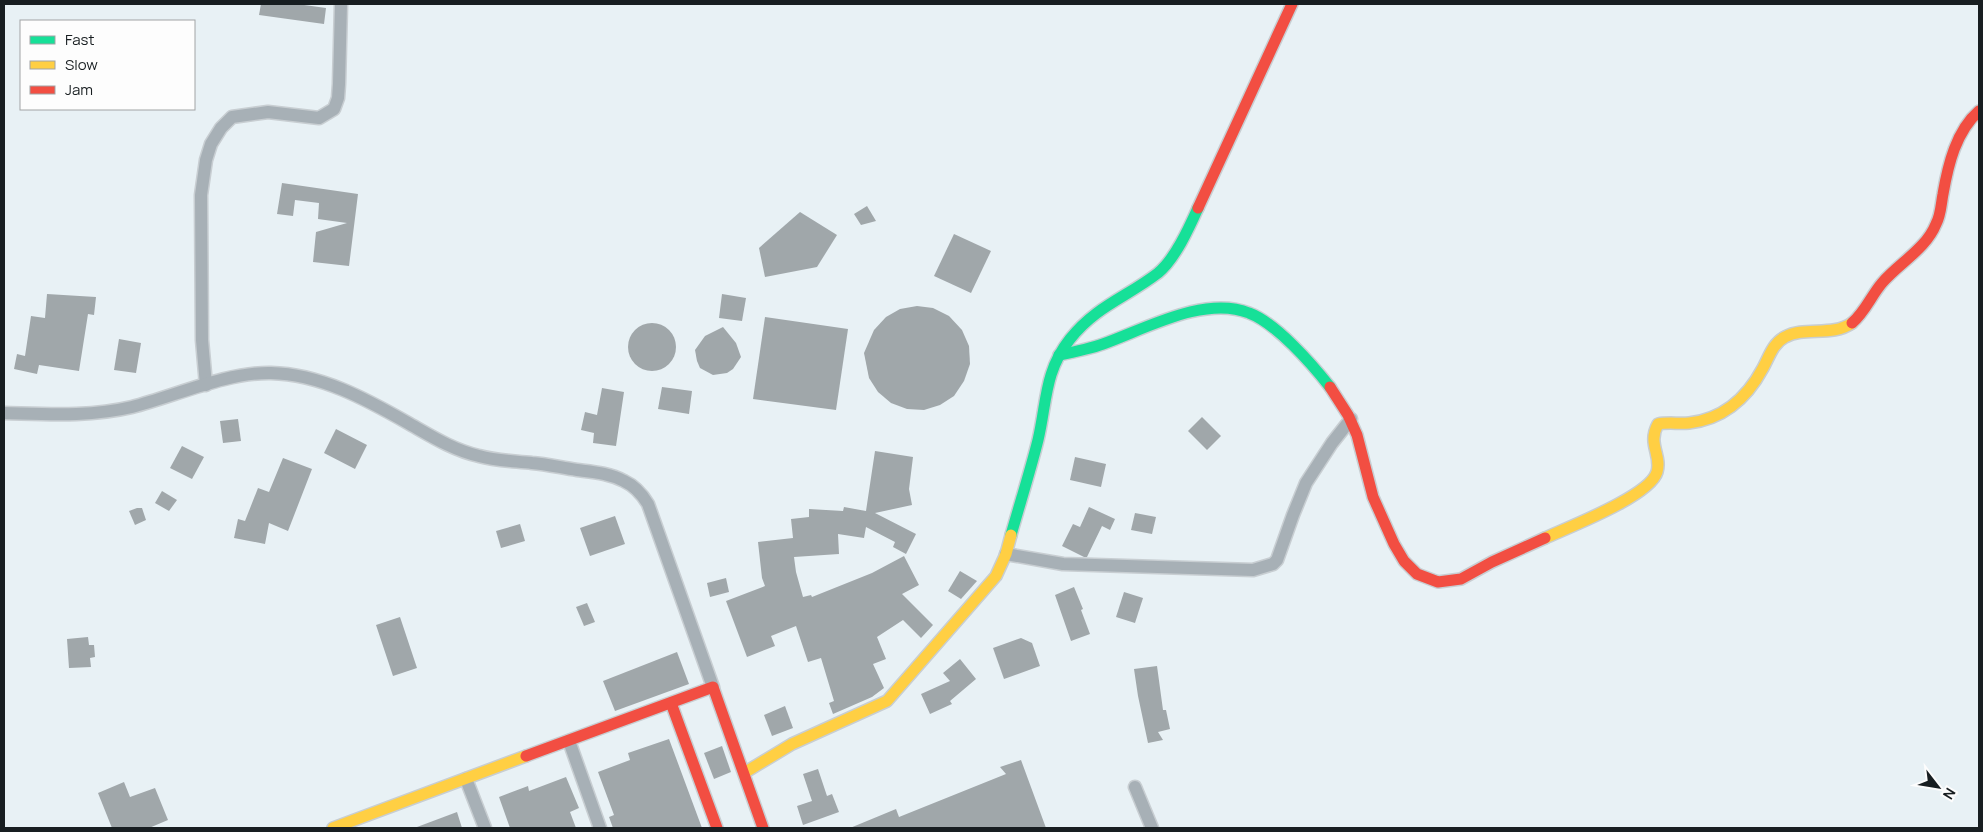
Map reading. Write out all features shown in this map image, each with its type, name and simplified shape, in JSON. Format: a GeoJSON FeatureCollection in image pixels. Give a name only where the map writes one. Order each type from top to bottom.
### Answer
{"type":"FeatureCollection","features":[{"type":"Feature","properties":{"kind":"street"},"geometry":{"type":"LineString","coordinates":[[206,385],[202,340],[200,195],[208,152],[221,128],[232,117],[268,112],[320,118],[334,109],[338,98],[339,84],[341,4]]}},
{"type":"Feature","properties":{"kind":"street"},"geometry":{"type":"LineString","coordinates":[[744,773],[792,744],[887,701],[945,632],[996,576],[1006,554],[1038,438],[1048,380],[1060,355],[1070,339],[1088,319],[1116,298],[1159,272],[1175,252],[1193,220],[1292,4]]}},
{"type":"Feature","properties":{"kind":"street"},"geometry":{"type":"LineString","coordinates":[[1060,355],[1110,342],[1184,314],[1208,310],[1242,310],[1257,317],[1271,327],[1307,361],[1325,381],[1351,419],[1360,444],[1373,495],[1397,553],[1409,568],[1423,577],[1440,582],[1461,579],[1621,502],[1653,480],[1656,475],[1657,460],[1652,437],[1658,424],[1694,422],[1721,413],[1732,407],[1754,383],[1772,350],[1787,335],[1844,328],[1866,308],[1881,284],[1907,260],[1933,231],[1938,220],[1955,150],[1969,122],[1979,111]]}},
{"type":"Feature","properties":{"kind":"street"},"geometry":{"type":"LineString","coordinates":[[4,413],[80,414],[111,411],[163,399],[237,376],[258,373],[289,375],[314,380],[342,389],[373,403],[443,443],[465,452],[505,461],[532,463],[604,474],[626,481],[639,492],[648,504],[763,828]]}},
{"type":"Feature","properties":{"kind":"street"},"geometry":{"type":"LineString","coordinates":[[1006,554],[1063,564],[1253,570],[1274,564],[1280,556],[1282,541],[1306,483],[1332,443],[1351,419]]}},
{"type":"Feature","properties":{"kind":"street"},"geometry":{"type":"LineString","coordinates":[[333,828],[365,823],[466,779],[714,687]]}},
{"type":"Feature","properties":{"kind":"street"},"geometry":{"type":"LineString","coordinates":[[671,703],[718,828]]}},
{"type":"Feature","properties":{"kind":"street"},"geometry":{"type":"LineString","coordinates":[[569,741],[600,828]]}},
{"type":"Feature","properties":{"kind":"street"},"geometry":{"type":"LineString","coordinates":[[466,779],[485,828]]}},
{"type":"Feature","properties":{"kind":"street"},"geometry":{"type":"LineString","coordinates":[[1135,787],[1152,828]]}},
{"type":"Feature","properties":{"kind":"building"},"geometry":{"type":"Polygon","coordinates":[[[261,4],[297,4],[326,8],[324,24],[259,15],[261,4]]]}},
{"type":"Feature","properties":{"kind":"building"},"geometry":{"type":"Polygon","coordinates":[[[282,183],[358,194],[349,266],[313,262],[316,232],[347,223],[318,219],[319,203],[295,200],[293,216],[277,214],[282,183]]]}},
{"type":"Feature","properties":{"kind":"building"},"geometry":{"type":"Polygon","coordinates":[[[867,206],[876,221],[861,225],[854,214],[867,206]]]}},
{"type":"Feature","properties":{"kind":"building"},"geometry":{"type":"Polygon","coordinates":[[[800,212],[837,235],[817,267],[765,277],[759,248],[800,212]]]}},
{"type":"Feature","properties":{"kind":"building"},"geometry":{"type":"Polygon","coordinates":[[[954,234],[991,251],[971,293],[934,276],[954,234]]]}},
{"type":"Feature","properties":{"kind":"building"},"geometry":{"type":"Polygon","coordinates":[[[47,294],[96,297],[94,315],[88,314],[79,371],[39,365],[37,374],[14,369],[17,354],[25,356],[31,316],[45,318],[47,294]]]}},
{"type":"Feature","properties":{"kind":"building"},"geometry":{"type":"Polygon","coordinates":[[[722,294],[746,298],[742,321],[719,318],[722,294]]]}},
{"type":"Feature","properties":{"kind":"building"},"geometry":{"type":"Polygon","coordinates":[[[917,306],[933,308],[949,316],[962,330],[969,346],[970,364],[964,381],[954,396],[940,405],[924,410],[907,409],[891,403],[878,392],[869,378],[864,353],[874,330],[886,317],[900,309],[917,306]]]}},
{"type":"Feature","properties":{"kind":"building"},"geometry":{"type":"Polygon","coordinates":[[[765,317],[848,329],[836,410],[753,399],[765,317]]]}},
{"type":"Feature","properties":{"kind":"building"},"geometry":{"type":"Polygon","coordinates":[[[652,323],[661,325],[669,330],[674,338],[676,347],[674,356],[669,364],[661,369],[652,371],[643,369],[635,364],[630,356],[628,347],[630,338],[635,330],[643,325],[652,323]]]}},
{"type":"Feature","properties":{"kind":"building"},"geometry":{"type":"Polygon","coordinates":[[[723,327],[736,343],[741,357],[733,369],[727,373],[713,375],[700,368],[695,350],[705,336],[723,327]]]}},
{"type":"Feature","properties":{"kind":"building"},"geometry":{"type":"Polygon","coordinates":[[[119,339],[141,343],[136,373],[114,370],[119,339]]]}},
{"type":"Feature","properties":{"kind":"building"},"geometry":{"type":"Polygon","coordinates":[[[662,387],[692,391],[689,414],[658,409],[662,387]]]}},
{"type":"Feature","properties":{"kind":"building"},"geometry":{"type":"Polygon","coordinates":[[[602,388],[624,392],[616,446],[593,443],[594,433],[581,430],[585,412],[597,415],[602,388]]]}},
{"type":"Feature","properties":{"kind":"building"},"geometry":{"type":"Polygon","coordinates":[[[1202,417],[1221,436],[1207,450],[1188,431],[1202,417]]]}},
{"type":"Feature","properties":{"kind":"building"},"geometry":{"type":"Polygon","coordinates":[[[238,419],[241,441],[223,443],[220,421],[238,419]]]}},
{"type":"Feature","properties":{"kind":"building"},"geometry":{"type":"Polygon","coordinates":[[[336,429],[367,445],[355,469],[324,453],[336,429]]]}},
{"type":"Feature","properties":{"kind":"building"},"geometry":{"type":"Polygon","coordinates":[[[182,446],[204,457],[192,479],[170,468],[182,446]]]}},
{"type":"Feature","properties":{"kind":"building"},"geometry":{"type":"Polygon","coordinates":[[[875,451],[913,457],[909,489],[912,505],[875,513],[916,534],[906,554],[893,547],[895,542],[866,527],[864,538],[838,534],[839,554],[794,557],[803,597],[811,595],[812,597],[872,573],[904,556],[919,585],[902,594],[933,625],[921,638],[903,620],[877,637],[886,659],[873,664],[884,688],[872,697],[833,714],[829,703],[834,701],[821,658],[808,662],[796,626],[771,636],[775,646],[747,657],[726,601],[765,586],[762,578],[758,542],[793,538],[791,519],[809,517],[809,509],[843,511],[844,507],[866,511],[875,451]]]}},
{"type":"Feature","properties":{"kind":"building"},"geometry":{"type":"Polygon","coordinates":[[[1075,457],[1106,464],[1101,487],[1070,480],[1075,457]]]}},
{"type":"Feature","properties":{"kind":"building"},"geometry":{"type":"Polygon","coordinates":[[[283,458],[312,469],[288,531],[269,523],[265,544],[234,538],[238,519],[245,521],[258,488],[269,492],[283,458]]]}},
{"type":"Feature","properties":{"kind":"building"},"geometry":{"type":"Polygon","coordinates":[[[162,491],[177,500],[169,511],[155,503],[162,491]]]}},
{"type":"Feature","properties":{"kind":"building"},"geometry":{"type":"Polygon","coordinates":[[[1089,507],[1115,519],[1110,530],[1102,526],[1087,557],[1084,557],[1062,546],[1073,524],[1080,527],[1089,507]]]}},
{"type":"Feature","properties":{"kind":"building"},"geometry":{"type":"Polygon","coordinates":[[[142,508],[146,520],[135,525],[129,511],[142,508]]]}},
{"type":"Feature","properties":{"kind":"building"},"geometry":{"type":"Polygon","coordinates":[[[1135,513],[1156,517],[1152,534],[1131,530],[1135,513]]]}},
{"type":"Feature","properties":{"kind":"building"},"geometry":{"type":"Polygon","coordinates":[[[615,516],[625,544],[590,556],[580,528],[615,516]]]}},
{"type":"Feature","properties":{"kind":"building"},"geometry":{"type":"Polygon","coordinates":[[[520,524],[525,541],[501,548],[496,531],[520,524]]]}},
{"type":"Feature","properties":{"kind":"building"},"geometry":{"type":"Polygon","coordinates":[[[960,571],[977,581],[961,599],[948,591],[960,571]]]}},
{"type":"Feature","properties":{"kind":"building"},"geometry":{"type":"Polygon","coordinates":[[[726,578],[729,592],[710,597],[707,583],[726,578]]]}},
{"type":"Feature","properties":{"kind":"building"},"geometry":{"type":"Polygon","coordinates":[[[1074,587],[1090,634],[1071,641],[1055,595],[1074,587]]]}},
{"type":"Feature","properties":{"kind":"building"},"geometry":{"type":"Polygon","coordinates":[[[1124,592],[1143,598],[1135,623],[1116,617],[1124,592]]]}},
{"type":"Feature","properties":{"kind":"building"},"geometry":{"type":"Polygon","coordinates":[[[587,603],[595,622],[584,626],[576,607],[587,603]]]}},
{"type":"Feature","properties":{"kind":"building"},"geometry":{"type":"Polygon","coordinates":[[[400,617],[417,668],[393,676],[376,625],[400,617]]]}},
{"type":"Feature","properties":{"kind":"building"},"geometry":{"type":"Polygon","coordinates":[[[88,637],[89,645],[94,645],[95,657],[90,658],[91,667],[69,668],[67,639],[88,637]]]}},
{"type":"Feature","properties":{"kind":"building"},"geometry":{"type":"Polygon","coordinates":[[[1021,638],[1032,643],[1040,666],[1004,679],[993,648],[1021,638]]]}},
{"type":"Feature","properties":{"kind":"building"},"geometry":{"type":"Polygon","coordinates":[[[677,652],[689,684],[615,711],[603,681],[677,652]]]}},
{"type":"Feature","properties":{"kind":"building"},"geometry":{"type":"Polygon","coordinates":[[[960,659],[976,679],[950,701],[952,704],[930,714],[921,694],[950,681],[943,673],[960,659]]]}},
{"type":"Feature","properties":{"kind":"building"},"geometry":{"type":"Polygon","coordinates":[[[1157,666],[1163,710],[1166,710],[1170,729],[1158,732],[1163,740],[1148,743],[1134,669],[1157,666]]]}},
{"type":"Feature","properties":{"kind":"building"},"geometry":{"type":"Polygon","coordinates":[[[785,706],[793,728],[772,736],[764,715],[785,706]]]}},
{"type":"Feature","properties":{"kind":"building"},"geometry":{"type":"Polygon","coordinates":[[[669,739],[702,828],[613,828],[609,817],[614,815],[598,772],[630,760],[628,753],[669,739]]]}},
{"type":"Feature","properties":{"kind":"building"},"geometry":{"type":"Polygon","coordinates":[[[722,746],[731,772],[714,779],[704,753],[722,746]]]}},
{"type":"Feature","properties":{"kind":"building"},"geometry":{"type":"Polygon","coordinates":[[[1021,760],[1046,828],[850,828],[896,809],[899,817],[1006,774],[1000,767],[1021,760]]]}},
{"type":"Feature","properties":{"kind":"building"},"geometry":{"type":"Polygon","coordinates":[[[818,769],[827,796],[832,794],[839,812],[803,825],[797,806],[812,801],[803,774],[818,769]]]}},
{"type":"Feature","properties":{"kind":"building"},"geometry":{"type":"Polygon","coordinates":[[[566,777],[579,808],[570,812],[576,828],[510,828],[499,797],[528,786],[529,791],[566,777]]]}},
{"type":"Feature","properties":{"kind":"building"},"geometry":{"type":"Polygon","coordinates":[[[124,782],[130,797],[155,788],[168,820],[149,828],[112,828],[98,793],[124,782]]]}},
{"type":"Feature","properties":{"kind":"building"},"geometry":{"type":"Polygon","coordinates":[[[457,812],[462,828],[417,828],[417,827],[457,812]]]}},
{"type":"Feature","properties":{"kind":"traffic: fast"},"geometry":{"type":"LineString","coordinates":[[1011,535],[1038,440],[1055,363],[1070,339],[1090,318],[1158,273],[1164,267],[1181,243],[1198,208]]}},
{"type":"Feature","properties":{"kind":"traffic: fast"},"geometry":{"type":"LineString","coordinates":[[1059,355],[1098,346],[1175,316],[1214,308],[1232,309],[1249,313],[1271,326],[1304,356],[1330,387]]}},
{"type":"Feature","properties":{"kind":"traffic: slow"},"geometry":{"type":"LineString","coordinates":[[1545,538],[1625,501],[1651,481],[1657,472],[1658,466],[1654,443],[1658,424],[1702,421],[1724,412],[1750,389],[1777,343],[1785,337],[1801,332],[1836,330],[1852,323]]}},
{"type":"Feature","properties":{"kind":"traffic: slow"},"geometry":{"type":"LineString","coordinates":[[744,773],[792,744],[887,701],[996,576],[1006,554],[1011,535]]}},
{"type":"Feature","properties":{"kind":"traffic: slow"},"geometry":{"type":"LineString","coordinates":[[333,828],[526,756]]}},
{"type":"Feature","properties":{"kind":"traffic: jam"},"geometry":{"type":"LineString","coordinates":[[1198,208],[1292,4]]}},
{"type":"Feature","properties":{"kind":"traffic: jam"},"geometry":{"type":"LineString","coordinates":[[1852,323],[1861,314],[1882,283],[1932,233],[1939,217],[1954,149],[1964,128],[1979,111]]}},
{"type":"Feature","properties":{"kind":"traffic: jam"},"geometry":{"type":"LineString","coordinates":[[1330,387],[1348,415],[1357,435],[1373,497],[1394,544],[1404,561],[1417,574],[1438,582],[1461,579],[1492,562],[1545,538]]}},
{"type":"Feature","properties":{"kind":"traffic: jam"},"geometry":{"type":"LineString","coordinates":[[526,756],[713,687],[763,828]]}},
{"type":"Feature","properties":{"kind":"traffic: jam"},"geometry":{"type":"LineString","coordinates":[[671,703],[717,828]]}}]}
